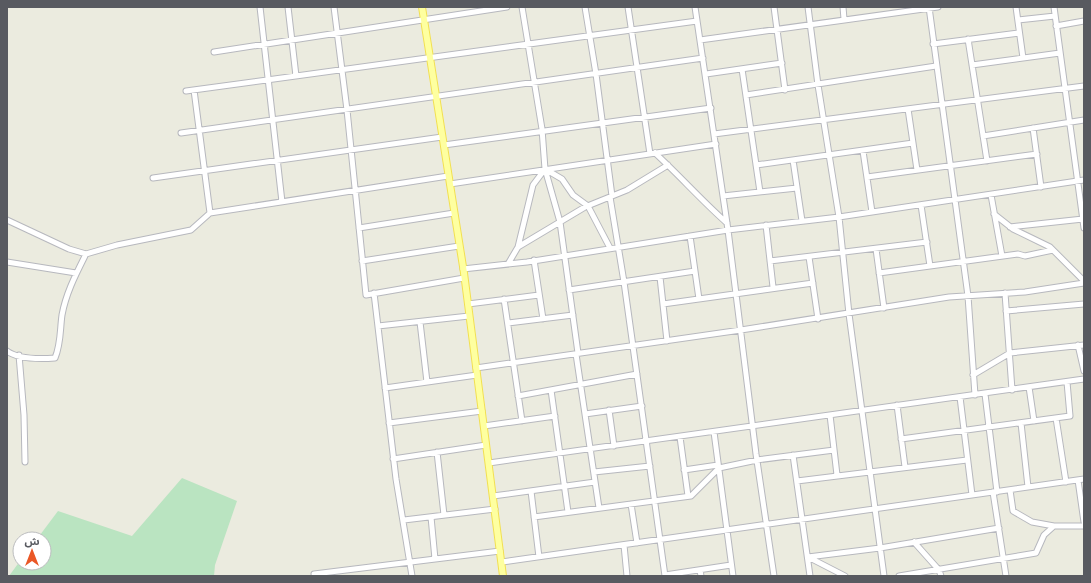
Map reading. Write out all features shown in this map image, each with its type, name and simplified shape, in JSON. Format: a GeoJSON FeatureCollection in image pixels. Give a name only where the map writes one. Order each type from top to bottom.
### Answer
{"type":"FeatureCollection","features":[{"type":"Feature","properties":{"kind":"main road"},"geometry":{"type":"LineString","coordinates":[[422,7],[468,304],[503,576]]}},
{"type":"Feature","properties":{"kind":"street"},"geometry":{"type":"LineString","coordinates":[[260,7],[282,202]]}},
{"type":"Feature","properties":{"kind":"street"},"geometry":{"type":"LineString","coordinates":[[288,7],[296,76]]}},
{"type":"Feature","properties":{"kind":"street"},"geometry":{"type":"LineString","coordinates":[[334,7],[347,110],[366,295],[464,278]]}},
{"type":"Feature","properties":{"kind":"street"},"geometry":{"type":"LineString","coordinates":[[214,52],[507,7]]}},
{"type":"Feature","properties":{"kind":"street"},"geometry":{"type":"LineString","coordinates":[[522,7],[542,131],[545,169],[560,222],[581,385],[599,508]]}},
{"type":"Feature","properties":{"kind":"street"},"geometry":{"type":"LineString","coordinates":[[585,7],[603,123],[611,196],[638,374],[665,575],[731,565]]}},
{"type":"Feature","properties":{"kind":"street"},"geometry":{"type":"LineString","coordinates":[[628,7],[645,117],[653,154],[668,165],[691,187],[706,205],[727,223]]}},
{"type":"Feature","properties":{"kind":"street"},"geometry":{"type":"LineString","coordinates":[[695,7],[728,230],[757,460],[774,576]]}},
{"type":"Feature","properties":{"kind":"street"},"geometry":{"type":"LineString","coordinates":[[774,7],[785,90]]}},
{"type":"Feature","properties":{"kind":"street"},"geometry":{"type":"LineString","coordinates":[[808,7],[818,85],[839,217],[849,314],[884,576]]}},
{"type":"Feature","properties":{"kind":"street"},"geometry":{"type":"LineString","coordinates":[[842,7],[844,19]]}},
{"type":"Feature","properties":{"kind":"street"},"geometry":{"type":"LineString","coordinates":[[700,40],[938,7]]}},
{"type":"Feature","properties":{"kind":"street"},"geometry":{"type":"LineString","coordinates":[[1016,7],[1023,58]]}},
{"type":"Feature","properties":{"kind":"street"},"geometry":{"type":"LineString","coordinates":[[1054,7],[1084,228]]}},
{"type":"Feature","properties":{"kind":"street"},"geometry":{"type":"LineString","coordinates":[[929,8],[968,296],[975,395]]}},
{"type":"Feature","properties":{"kind":"street"},"geometry":{"type":"LineString","coordinates":[[1018,20],[1055,16]]}},
{"type":"Feature","properties":{"kind":"street"},"geometry":{"type":"LineString","coordinates":[[186,91],[697,21]]}},
{"type":"Feature","properties":{"kind":"street"},"geometry":{"type":"LineString","coordinates":[[1056,26],[1084,22]]}},
{"type":"Feature","properties":{"kind":"street"},"geometry":{"type":"LineString","coordinates":[[933,44],[1019,33]]}},
{"type":"Feature","properties":{"kind":"street"},"geometry":{"type":"LineString","coordinates":[[968,40],[987,161]]}},
{"type":"Feature","properties":{"kind":"street"},"geometry":{"type":"LineString","coordinates":[[972,65],[1060,53]]}},
{"type":"Feature","properties":{"kind":"street"},"geometry":{"type":"LineString","coordinates":[[181,133],[703,58]]}},
{"type":"Feature","properties":{"kind":"street"},"geometry":{"type":"LineString","coordinates":[[706,74],[782,63]]}},
{"type":"Feature","properties":{"kind":"street"},"geometry":{"type":"LineString","coordinates":[[746,95],[936,66]]}},
{"type":"Feature","properties":{"kind":"street"},"geometry":{"type":"LineString","coordinates":[[742,69],[760,192]]}},
{"type":"Feature","properties":{"kind":"street"},"geometry":{"type":"LineString","coordinates":[[714,134],[1084,86]]}},
{"type":"Feature","properties":{"kind":"street"},"geometry":{"type":"LineString","coordinates":[[194,90],[210,213]]}},
{"type":"Feature","properties":{"kind":"street"},"geometry":{"type":"LineString","coordinates":[[444,145],[711,108]]}},
{"type":"Feature","properties":{"kind":"street"},"geometry":{"type":"LineString","coordinates":[[908,109],[917,170]]}},
{"type":"Feature","properties":{"kind":"street"},"geometry":{"type":"LineString","coordinates":[[983,136],[1084,120]]}},
{"type":"Feature","properties":{"kind":"street"},"geometry":{"type":"LineString","coordinates":[[1033,128],[1041,187]]}},
{"type":"Feature","properties":{"kind":"street"},"geometry":{"type":"LineString","coordinates":[[153,178],[442,137]]}},
{"type":"Feature","properties":{"kind":"street"},"geometry":{"type":"LineString","coordinates":[[450,184],[716,144]]}},
{"type":"Feature","properties":{"kind":"street"},"geometry":{"type":"LineString","coordinates":[[756,165],[913,144]]}},
{"type":"Feature","properties":{"kind":"street"},"geometry":{"type":"LineString","coordinates":[[863,150],[872,212]]}},
{"type":"Feature","properties":{"kind":"street"},"geometry":{"type":"LineString","coordinates":[[867,177],[1037,154]]}},
{"type":"Feature","properties":{"kind":"street"},"geometry":{"type":"LineString","coordinates":[[793,160],[802,221]]}},
{"type":"Feature","properties":{"kind":"street"},"geometry":{"type":"LineString","coordinates":[[518,247],[588,206],[627,190],[668,165]]}},
{"type":"Feature","properties":{"kind":"street"},"geometry":{"type":"LineString","coordinates":[[545,169],[562,179],[573,195],[588,206],[610,248]]}},
{"type":"Feature","properties":{"kind":"street"},"geometry":{"type":"LineString","coordinates":[[508,264],[518,247],[523,220],[533,185],[545,169]]}},
{"type":"Feature","properties":{"kind":"street"},"geometry":{"type":"LineString","coordinates":[[7,220],[69,249],[86,254],[117,245],[190,230],[210,213],[448,176]]}},
{"type":"Feature","properties":{"kind":"street"},"geometry":{"type":"LineString","coordinates":[[463,269],[508,264],[728,230],[839,217],[1084,180]]}},
{"type":"Feature","properties":{"kind":"street"},"geometry":{"type":"LineString","coordinates":[[723,196],[797,188]]}},
{"type":"Feature","properties":{"kind":"street"},"geometry":{"type":"LineString","coordinates":[[991,195],[1002,256]]}},
{"type":"Feature","properties":{"kind":"street"},"geometry":{"type":"LineString","coordinates":[[921,205],[930,266]]}},
{"type":"Feature","properties":{"kind":"street"},"geometry":{"type":"LineString","coordinates":[[359,228],[454,212]]}},
{"type":"Feature","properties":{"kind":"street"},"geometry":{"type":"LineString","coordinates":[[994,214],[1010,227],[1053,250],[1084,282]]}},
{"type":"Feature","properties":{"kind":"street"},"geometry":{"type":"LineString","coordinates":[[1010,227],[1083,219]]}},
{"type":"Feature","properties":{"kind":"street"},"geometry":{"type":"LineString","coordinates":[[766,226],[773,287]]}},
{"type":"Feature","properties":{"kind":"street"},"geometry":{"type":"LineString","coordinates":[[690,236],[699,299]]}},
{"type":"Feature","properties":{"kind":"street"},"geometry":{"type":"LineString","coordinates":[[770,261],[927,242]]}},
{"type":"Feature","properties":{"kind":"street"},"geometry":{"type":"LineString","coordinates":[[362,261],[459,246]]}},
{"type":"Feature","properties":{"kind":"street"},"geometry":{"type":"LineString","coordinates":[[876,249],[884,308]]}},
{"type":"Feature","properties":{"kind":"street"},"geometry":{"type":"LineString","coordinates":[[879,273],[1018,254],[1025,256],[1053,250]]}},
{"type":"Feature","properties":{"kind":"street"},"geometry":{"type":"LineString","coordinates":[[7,351],[11,354],[41,358],[55,358],[59,349],[62,315],[68,290],[86,254]]}},
{"type":"Feature","properties":{"kind":"street"},"geometry":{"type":"LineString","coordinates":[[809,257],[818,318]]}},
{"type":"Feature","properties":{"kind":"street"},"geometry":{"type":"LineString","coordinates":[[534,260],[543,319]]}},
{"type":"Feature","properties":{"kind":"street"},"geometry":{"type":"LineString","coordinates":[[7,262],[76,273]]}},
{"type":"Feature","properties":{"kind":"street"},"geometry":{"type":"LineString","coordinates":[[569,290],[695,271]]}},
{"type":"Feature","properties":{"kind":"street"},"geometry":{"type":"LineString","coordinates":[[660,276],[667,341]]}},
{"type":"Feature","properties":{"kind":"street"},"geometry":{"type":"LineString","coordinates":[[476,368],[849,314],[949,297],[1025,292],[1084,282]]}},
{"type":"Feature","properties":{"kind":"street"},"geometry":{"type":"LineString","coordinates":[[663,304],[736,294],[773,287],[813,283]]}},
{"type":"Feature","properties":{"kind":"street"},"geometry":{"type":"LineString","coordinates":[[374,293],[393,459],[412,576]]}},
{"type":"Feature","properties":{"kind":"street"},"geometry":{"type":"LineString","coordinates":[[1005,294],[1012,390]]}},
{"type":"Feature","properties":{"kind":"street"},"geometry":{"type":"LineString","coordinates":[[468,304],[539,295]]}},
{"type":"Feature","properties":{"kind":"street"},"geometry":{"type":"LineString","coordinates":[[504,299],[522,421]]}},
{"type":"Feature","properties":{"kind":"street"},"geometry":{"type":"LineString","coordinates":[[1006,311],[1084,304]]}},
{"type":"Feature","properties":{"kind":"street"},"geometry":{"type":"LineString","coordinates":[[508,323],[573,315]]}},
{"type":"Feature","properties":{"kind":"street"},"geometry":{"type":"LineString","coordinates":[[378,326],[469,316]]}},
{"type":"Feature","properties":{"kind":"street"},"geometry":{"type":"LineString","coordinates":[[420,322],[427,382]]}},
{"type":"Feature","properties":{"kind":"street"},"geometry":{"type":"LineString","coordinates":[[1078,345],[1084,371]]}},
{"type":"Feature","properties":{"kind":"street"},"geometry":{"type":"LineString","coordinates":[[973,375],[1010,353],[1084,345]]}},
{"type":"Feature","properties":{"kind":"street"},"geometry":{"type":"LineString","coordinates":[[19,355],[26,462]]}},
{"type":"Feature","properties":{"kind":"street"},"geometry":{"type":"LineString","coordinates":[[518,396],[638,374]]}},
{"type":"Feature","properties":{"kind":"street"},"geometry":{"type":"LineString","coordinates":[[385,388],[477,375]]}},
{"type":"Feature","properties":{"kind":"street"},"geometry":{"type":"LineString","coordinates":[[488,463],[753,427],[897,405],[960,398],[1084,379]]}},
{"type":"Feature","properties":{"kind":"street"},"geometry":{"type":"LineString","coordinates":[[901,439],[1070,416],[1067,382]]}},
{"type":"Feature","properties":{"kind":"street"},"geometry":{"type":"LineString","coordinates":[[1030,387],[1034,421]]}},
{"type":"Feature","properties":{"kind":"street"},"geometry":{"type":"LineString","coordinates":[[551,390],[568,512]]}},
{"type":"Feature","properties":{"kind":"street"},"geometry":{"type":"LineString","coordinates":[[985,394],[998,528],[1006,576]]}},
{"type":"Feature","properties":{"kind":"street"},"geometry":{"type":"LineString","coordinates":[[960,398],[972,495]]}},
{"type":"Feature","properties":{"kind":"street"},"geometry":{"type":"LineString","coordinates":[[897,405],[905,467]]}},
{"type":"Feature","properties":{"kind":"street"},"geometry":{"type":"LineString","coordinates":[[585,414],[642,406]]}},
{"type":"Feature","properties":{"kind":"street"},"geometry":{"type":"LineString","coordinates":[[609,410],[614,446]]}},
{"type":"Feature","properties":{"kind":"street"},"geometry":{"type":"LineString","coordinates":[[389,423],[482,411]]}},
{"type":"Feature","properties":{"kind":"street"},"geometry":{"type":"LineString","coordinates":[[830,415],[837,475]]}},
{"type":"Feature","properties":{"kind":"street"},"geometry":{"type":"LineString","coordinates":[[484,426],[555,416]]}},
{"type":"Feature","properties":{"kind":"street"},"geometry":{"type":"LineString","coordinates":[[1056,418],[1066,482]]}},
{"type":"Feature","properties":{"kind":"street"},"geometry":{"type":"LineString","coordinates":[[1020,423],[1028,487]]}},
{"type":"Feature","properties":{"kind":"street"},"geometry":{"type":"LineString","coordinates":[[714,432],[733,576]]}},
{"type":"Feature","properties":{"kind":"street"},"geometry":{"type":"LineString","coordinates":[[680,437],[688,496]]}},
{"type":"Feature","properties":{"kind":"street"},"geometry":{"type":"LineString","coordinates":[[393,459],[486,445]]}},
{"type":"Feature","properties":{"kind":"street"},"geometry":{"type":"LineString","coordinates":[[684,470],[834,450]]}},
{"type":"Feature","properties":{"kind":"street"},"geometry":{"type":"LineString","coordinates":[[437,452],[444,515]]}},
{"type":"Feature","properties":{"kind":"street"},"geometry":{"type":"LineString","coordinates":[[793,455],[810,576]]}},
{"type":"Feature","properties":{"kind":"street"},"geometry":{"type":"LineString","coordinates":[[797,481],[967,460]]}},
{"type":"Feature","properties":{"kind":"street"},"geometry":{"type":"LineString","coordinates":[[594,472],[650,466]]}},
{"type":"Feature","properties":{"kind":"street"},"geometry":{"type":"LineString","coordinates":[[534,517],[691,496],[700,488],[718,466]]}},
{"type":"Feature","properties":{"kind":"street"},"geometry":{"type":"LineString","coordinates":[[502,562],[1084,479]]}},
{"type":"Feature","properties":{"kind":"street"},"geometry":{"type":"LineString","coordinates":[[1078,480],[1084,522]]}},
{"type":"Feature","properties":{"kind":"street"},"geometry":{"type":"LineString","coordinates":[[493,496],[595,482]]}},
{"type":"Feature","properties":{"kind":"street"},"geometry":{"type":"LineString","coordinates":[[531,490],[539,557]]}},
{"type":"Feature","properties":{"kind":"street"},"geometry":{"type":"LineString","coordinates":[[1010,490],[1013,511],[1032,522],[1054,526],[1084,526]]}},
{"type":"Feature","properties":{"kind":"street"},"geometry":{"type":"LineString","coordinates":[[631,504],[637,543]]}},
{"type":"Feature","properties":{"kind":"street"},"geometry":{"type":"LineString","coordinates":[[404,520],[494,509]]}},
{"type":"Feature","properties":{"kind":"street"},"geometry":{"type":"LineString","coordinates":[[431,517],[435,559]]}},
{"type":"Feature","properties":{"kind":"street"},"geometry":{"type":"LineString","coordinates":[[898,576],[1004,560],[1036,553],[1044,535],[1054,526]]}},
{"type":"Feature","properties":{"kind":"street"},"geometry":{"type":"LineString","coordinates":[[808,557],[880,548],[998,528]]}},
{"type":"Feature","properties":{"kind":"street"},"geometry":{"type":"LineString","coordinates":[[914,542],[939,570],[940,576]]}},
{"type":"Feature","properties":{"kind":"street"},"geometry":{"type":"LineString","coordinates":[[624,545],[628,576]]}},
{"type":"Feature","properties":{"kind":"street"},"geometry":{"type":"LineString","coordinates":[[314,574],[500,551]]}},
{"type":"Feature","properties":{"kind":"street"},"geometry":{"type":"LineString","coordinates":[[808,557],[845,576]]}},
{"type":"Feature","properties":{"kind":"street"},"geometry":{"type":"LineString","coordinates":[[700,570],[701,576]]}},
{"type":"Feature","properties":{"kind":"green space"},"geometry":{"type":"Polygon","coordinates":[[[182,478],[237,501],[215,565],[214,576],[9,576],[13,571],[52,571],[52,531],[43,531],[58,511],[132,536],[182,478]]]}}]}
